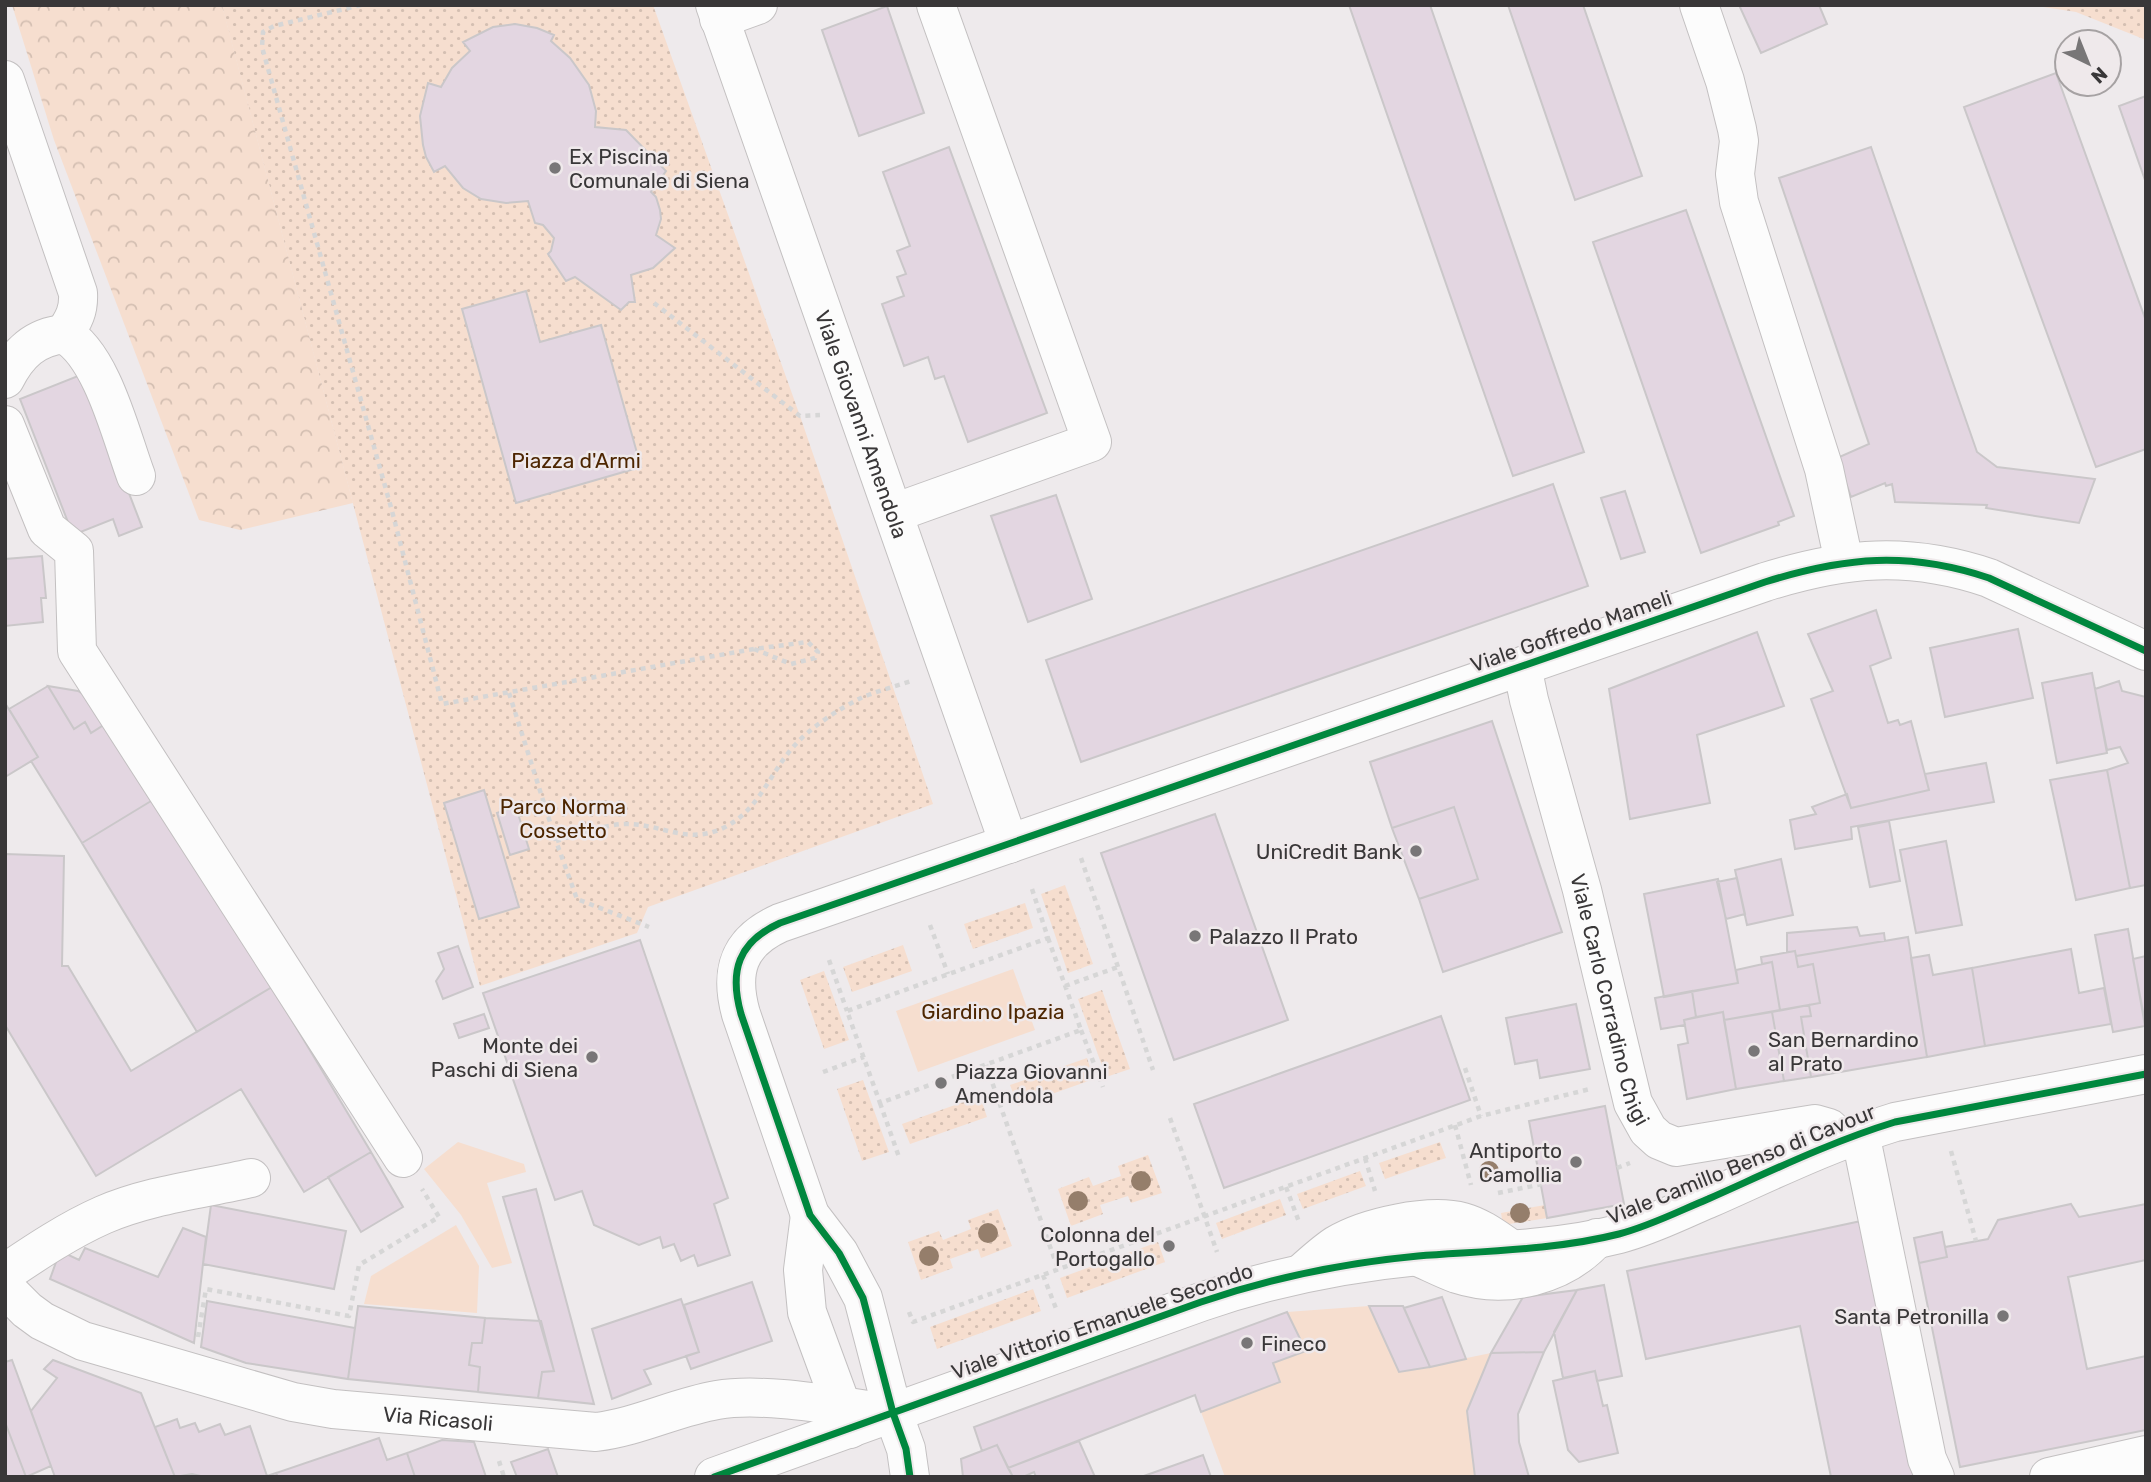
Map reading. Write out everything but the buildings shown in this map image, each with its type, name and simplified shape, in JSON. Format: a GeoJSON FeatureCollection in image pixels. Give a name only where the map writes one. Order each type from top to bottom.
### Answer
{"type":"FeatureCollection","features":[{"type":"Feature","properties":{"kind":"street"},"geometry":{"type":"LineString","coordinates":[[717,12],[758,5]]}},
{"type":"Feature","properties":{"kind":"street"},"geometry":{"type":"LineString","coordinates":[[894,513],[1092,442],[936,5]]}},
{"type":"Feature","properties":{"kind":"street"},"geometry":{"type":"LineString","coordinates":[[1699,5],[1725,81],[1737,129],[1739,141],[1735,174],[1739,202],[1824,469],[1844,562]]}},
{"type":"Feature","properties":{"kind":"street","name":"Viale Giovanni Amendola"},"geometry":{"type":"LineString","coordinates":[[717,12],[1009,844]]}},
{"type":"Feature","properties":{"kind":"street"},"geometry":{"type":"LineString","coordinates":[[5,80],[78,293],[75,318],[64,334],[39,339],[31,345],[11,367],[5,379]]}},
{"type":"Feature","properties":{"kind":"street"},"geometry":{"type":"LineString","coordinates":[[64,334],[81,345],[94,366],[136,476]]}},
{"type":"Feature","properties":{"kind":"street"},"geometry":{"type":"LineString","coordinates":[[5,425],[47,529],[74,551],[77,651],[403,1158]]}},
{"type":"Feature","properties":{"kind":"street","name":"Viale Goffredo Mameli"},"geometry":{"type":"LineString","coordinates":[[1009,844],[1765,582],[1806,569],[1844,562],[1905,561],[1977,574],[2146,652]]}},
{"type":"Feature","properties":{"kind":"street","name":"Viale Carlo Corradino Chigi"},"geometry":{"type":"LineString","coordinates":[[1522,666],[1592,931],[1627,1084],[1640,1118],[1658,1140],[1675,1147],[1815,1124],[1850,1137]]}},
{"type":"Feature","properties":{"kind":"street"},"geometry":{"type":"LineString","coordinates":[[910,1477],[906,1449],[893,1413],[863,1298],[839,1253],[810,1215],[737,1002],[735,980],[744,951],[761,932],[780,923],[1009,844]]}},
{"type":"Feature","properties":{"kind":"street","name":"Viale Camillo Benso di Cavour"},"geometry":{"type":"LineString","coordinates":[[1597,1238],[1640,1227],[1850,1137],[1915,1117],[2146,1074]]}},
{"type":"Feature","properties":{"kind":"street"},"geometry":{"type":"LineString","coordinates":[[1850,1137],[1927,1459],[1936,1477]]}},
{"type":"Feature","properties":{"kind":"street"},"geometry":{"type":"LineString","coordinates":[[5,1273],[38,1250],[104,1214],[155,1199],[251,1178]]}},
{"type":"Feature","properties":{"kind":"street"},"geometry":{"type":"LineString","coordinates":[[713,1477],[846,1418],[807,1312],[803,1270],[810,1215]]}},
{"type":"Feature","properties":{"kind":"street"},"geometry":{"type":"LineString","coordinates":[[1302,1273],[1325,1253],[1351,1238],[1399,1224],[1423,1221],[1463,1222],[1480,1229],[1511,1249]]}},
{"type":"Feature","properties":{"kind":"street"},"geometry":{"type":"LineString","coordinates":[[1416,1256],[1471,1277],[1511,1279],[1536,1276],[1565,1265],[1577,1258],[1597,1238]]}},
{"type":"Feature","properties":{"kind":"street","name":"Viale Vittorio Emanuele Secondo"},"geometry":{"type":"LineString","coordinates":[[893,1413],[1212,1298],[1302,1273],[1416,1256],[1511,1249],[1597,1238]]}},
{"type":"Feature","properties":{"kind":"street","name":"Via Ricasoli"},"geometry":{"type":"LineString","coordinates":[[5,1288],[42,1321],[83,1341],[313,1406],[528,1428],[596,1432],[616,1429],[719,1400],[764,1398],[846,1418],[893,1413]]}},
{"type":"Feature","properties":{"kind":"street"},"geometry":{"type":"LineString","coordinates":[[2049,1477],[2146,1455]]}},
{"type":"Feature","properties":{"kind":"path"},"geometry":{"type":"LineString","coordinates":[[361,5],[274,26],[263,32],[262,47],[392,511],[442,704],[754,649],[808,642],[818,652],[815,658],[791,664],[754,649]]}},
{"type":"Feature","properties":{"kind":"path"},"geometry":{"type":"LineString","coordinates":[[654,303],[800,416],[859,415]]}},
{"type":"Feature","properties":{"kind":"path"},"geometry":{"type":"LineString","coordinates":[[556,841],[622,824],[647,826],[691,836],[721,829],[746,813],[793,747],[808,732],[862,698],[947,668]]}},
{"type":"Feature","properties":{"kind":"path"},"geometry":{"type":"LineString","coordinates":[[509,692],[577,899],[649,927]]}},
{"type":"Feature","properties":{"kind":"path"},"geometry":{"type":"LineString","coordinates":[[1083,866],[1153,1069]]}},
{"type":"Feature","properties":{"kind":"path"},"geometry":{"type":"LineString","coordinates":[[1031,889],[1103,1087]]}},
{"type":"Feature","properties":{"kind":"path"},"geometry":{"type":"LineString","coordinates":[[930,925],[948,974]]}},
{"type":"Feature","properties":{"kind":"path"},"geometry":{"type":"LineString","coordinates":[[847,1011],[1048,938]]}},
{"type":"Feature","properties":{"kind":"path"},"geometry":{"type":"LineString","coordinates":[[829,960],[899,1157]]}},
{"type":"Feature","properties":{"kind":"path"},"geometry":{"type":"LineString","coordinates":[[1065,986],[1118,967]]}},
{"type":"Feature","properties":{"kind":"path"},"geometry":{"type":"LineString","coordinates":[[880,1103],[1081,1030]]}},
{"type":"Feature","properties":{"kind":"path"},"geometry":{"type":"LineString","coordinates":[[823,1072],[864,1058]]}},
{"type":"Feature","properties":{"kind":"path"},"geometry":{"type":"LineString","coordinates":[[986,1065],[1058,1269]]}},
{"type":"Feature","properties":{"kind":"path"},"geometry":{"type":"LineString","coordinates":[[1465,1068],[1481,1116]]}},
{"type":"Feature","properties":{"kind":"path"},"geometry":{"type":"LineString","coordinates":[[905,1300],[913,1322],[1481,1116],[1597,1088]]}},
{"type":"Feature","properties":{"kind":"path"},"geometry":{"type":"LineString","coordinates":[[1170,1118],[1217,1252]]}},
{"type":"Feature","properties":{"kind":"path"},"geometry":{"type":"LineString","coordinates":[[1455,1125],[1471,1186]]}},
{"type":"Feature","properties":{"kind":"path"},"geometry":{"type":"LineString","coordinates":[[1948,1140],[1976,1241]]}},
{"type":"Feature","properties":{"kind":"path"},"geometry":{"type":"LineString","coordinates":[[198,1339],[206,1289],[349,1315],[359,1265],[439,1217],[403,1158]]}},
{"type":"Feature","properties":{"kind":"path"},"geometry":{"type":"LineString","coordinates":[[1365,1158],[1377,1194]]}},
{"type":"Feature","properties":{"kind":"path"},"geometry":{"type":"LineString","coordinates":[[1488,1195],[1542,1184]]}},
{"type":"Feature","properties":{"kind":"path"},"geometry":{"type":"LineString","coordinates":[[1286,1187],[1299,1222]]}},
{"type":"Feature","properties":{"kind":"path"},"geometry":{"type":"LineString","coordinates":[[1043,1275],[1057,1311]]}},
{"type":"Feature","properties":{"kind":"green space"},"geometry":{"type":"Polygon","coordinates":[[[12,5],[222,5],[353,503],[240,530],[199,520],[54,140],[12,5]]]}},
{"type":"Feature","properties":{"kind":"green space","name":"Piazza d'Armi"},"geometry":{"type":"Polygon","coordinates":[[[653,5],[800,416],[933,804],[648,907],[637,933],[480,986],[222,6],[653,5]]]}},
{"type":"Feature","properties":{"kind":"green space"},"geometry":{"type":"Polygon","coordinates":[[[2030,5],[2146,5],[2146,40],[2123,31],[2123,28],[2116,28],[2076,12],[2030,5]]]}},
{"type":"Feature","properties":{"kind":"green space"},"geometry":{"type":"Polygon","coordinates":[[[1065,885],[1093,964],[1068,973],[1041,894],[1065,885]]]}},
{"type":"Feature","properties":{"kind":"green space"},"geometry":{"type":"Polygon","coordinates":[[[1025,903],[1033,928],[973,949],[964,924],[1025,903]]]}},
{"type":"Feature","properties":{"kind":"green space"},"geometry":{"type":"Polygon","coordinates":[[[903,945],[912,971],[852,992],[843,967],[903,945]]]}},
{"type":"Feature","properties":{"kind":"green space","name":"Giardino Ipazia"},"geometry":{"type":"Polygon","coordinates":[[[1013,969],[1035,1030],[918,1072],[896,1011],[1013,969]]]}},
{"type":"Feature","properties":{"kind":"green space"},"geometry":{"type":"Polygon","coordinates":[[[824,971],[849,1040],[824,1049],[800,980],[824,971]]]}},
{"type":"Feature","properties":{"kind":"green space"},"geometry":{"type":"Polygon","coordinates":[[[1102,990],[1130,1069],[1106,1077],[1078,999],[1102,990]]]}},
{"type":"Feature","properties":{"kind":"green space"},"geometry":{"type":"Polygon","coordinates":[[[1087,1058],[1094,1079],[1018,1106],[1010,1085],[1087,1058]]]}},
{"type":"Feature","properties":{"kind":"green space"},"geometry":{"type":"Polygon","coordinates":[[[863,1080],[889,1152],[862,1161],[837,1089],[863,1080]]]}},
{"type":"Feature","properties":{"kind":"green space"},"geometry":{"type":"Polygon","coordinates":[[[980,1096],[987,1117],[910,1144],[902,1124],[980,1096]]]}},
{"type":"Feature","properties":{"kind":"green space"},"geometry":{"type":"Polygon","coordinates":[[[458,1142],[524,1164],[526,1172],[487,1183],[512,1263],[492,1268],[461,1215],[424,1169],[458,1142]]]}},
{"type":"Feature","properties":{"kind":"green space"},"geometry":{"type":"Polygon","coordinates":[[[1440,1142],[1446,1158],[1385,1179],[1379,1163],[1440,1142]]]}},
{"type":"Feature","properties":{"kind":"green space"},"geometry":{"type":"Polygon","coordinates":[[[1148,1155],[1162,1193],[1131,1203],[1128,1196],[1100,1205],[1103,1214],[1071,1226],[1058,1189],[1089,1177],[1093,1186],[1121,1176],[1118,1166],[1148,1155]]]}},
{"type":"Feature","properties":{"kind":"green space"},"geometry":{"type":"Polygon","coordinates":[[[1360,1171],[1366,1186],[1303,1209],[1297,1194],[1360,1171]]]}},
{"type":"Feature","properties":{"kind":"green space"},"geometry":{"type":"Polygon","coordinates":[[[1280,1199],[1286,1215],[1222,1239],[1216,1223],[1280,1199]]]}},
{"type":"Feature","properties":{"kind":"green space"},"geometry":{"type":"Polygon","coordinates":[[[1545,1205],[1547,1218],[1503,1225],[1501,1213],[1545,1205]]]}},
{"type":"Feature","properties":{"kind":"green space"},"geometry":{"type":"Polygon","coordinates":[[[998,1209],[1012,1246],[981,1258],[978,1249],[950,1259],[953,1268],[921,1280],[908,1242],[939,1231],[943,1240],[971,1229],[968,1220],[998,1209]]]}},
{"type":"Feature","properties":{"kind":"green space"},"geometry":{"type":"Polygon","coordinates":[[[456,1225],[479,1266],[477,1313],[364,1304],[371,1276],[456,1225]]]}},
{"type":"Feature","properties":{"kind":"green space"},"geometry":{"type":"Polygon","coordinates":[[[1158,1242],[1165,1262],[1067,1298],[1060,1278],[1158,1242]]]}},
{"type":"Feature","properties":{"kind":"green space"},"geometry":{"type":"Polygon","coordinates":[[[1033,1289],[1041,1311],[937,1349],[930,1327],[1033,1289]]]}},
{"type":"Feature","properties":{"kind":"green space"},"geometry":{"type":"Polygon","coordinates":[[[1369,1306],[1399,1372],[1491,1353],[1475,1477],[1225,1477],[1201,1412],[1280,1382],[1273,1363],[1306,1351],[1287,1312],[1369,1306]]]}},
{"type":"Feature","properties":{"kind":"cycle path"},"geometry":{"type":"LineString","coordinates":[[910,1477],[906,1449],[893,1413],[863,1298],[839,1253],[810,1215],[741,1014],[736,984],[737,971],[740,960],[754,939],[780,923],[1765,582],[1822,567],[1877,560],[1959,569],[1989,578],[2146,651]]}},
{"type":"Feature","properties":{"kind":"cycle path"},"geometry":{"type":"LineString","coordinates":[[714,1477],[1201,1302],[1254,1286],[1363,1263],[1418,1256],[1545,1247],[1619,1234],[1664,1218],[1823,1148],[1895,1122],[2146,1074]]}},
{"type":"Feature","properties":{"kind":"place","name":"Ex Piscina Comunale di Siena"},"geometry":{"type":"Point","coordinates":[555,168]}},
{"type":"Feature","properties":{"kind":"place","name":"UniCredit Bank"},"geometry":{"type":"Point","coordinates":[1416,851]}},
{"type":"Feature","properties":{"kind":"place","name":"Palazzo Il Prato"},"geometry":{"type":"Point","coordinates":[1195,936]}},
{"type":"Feature","properties":{"kind":"place","name":"San Bernardino al Prato"},"geometry":{"type":"Point","coordinates":[1754,1051]}},
{"type":"Feature","properties":{"kind":"place","name":"Monte dei Paschi di Siena"},"geometry":{"type":"Point","coordinates":[592,1057]}},
{"type":"Feature","properties":{"kind":"place","name":"Piazza Giovanni Amendola"},"geometry":{"type":"Point","coordinates":[941,1083]}},
{"type":"Feature","properties":{"kind":"place","name":"Antiporto Camollia"},"geometry":{"type":"Point","coordinates":[1576,1162]}},
{"type":"Feature","properties":{"kind":"place","name":"Colonna del Portogallo"},"geometry":{"type":"Point","coordinates":[1169,1246]}},
{"type":"Feature","properties":{"kind":"place","name":"Santa Petronilla"},"geometry":{"type":"Point","coordinates":[2003,1316]}},
{"type":"Feature","properties":{"kind":"place","name":"Fineco"},"geometry":{"type":"Point","coordinates":[1247,1343]}},
{"type":"Feature","properties":{"kind":"park label","name":"Parco Norma Cossetto"},"geometry":{"type":"Point","coordinates":[563,818]}}]}
